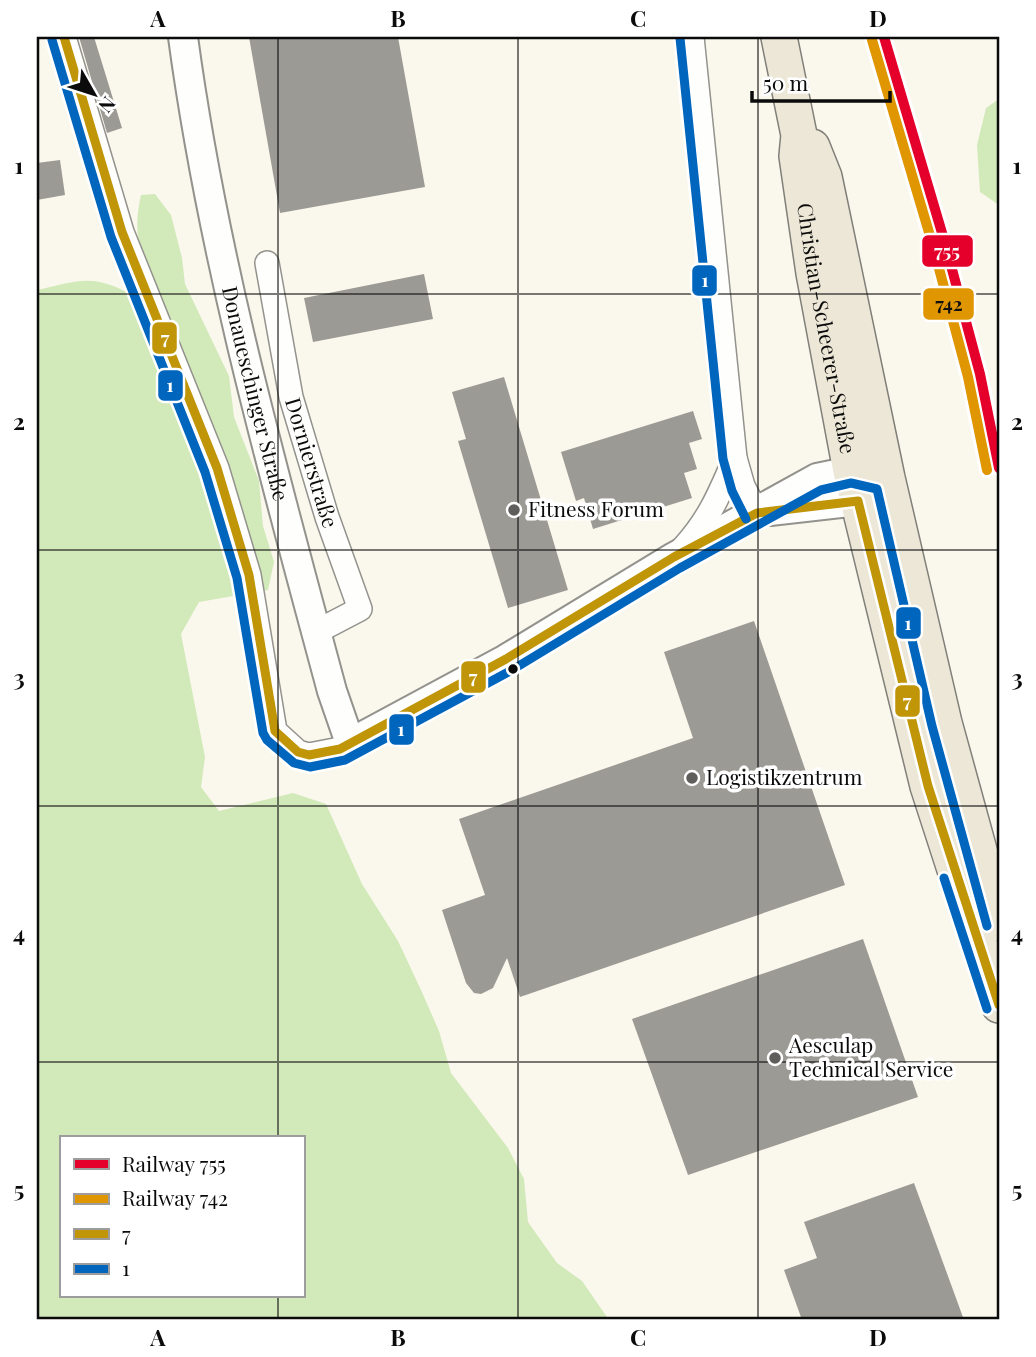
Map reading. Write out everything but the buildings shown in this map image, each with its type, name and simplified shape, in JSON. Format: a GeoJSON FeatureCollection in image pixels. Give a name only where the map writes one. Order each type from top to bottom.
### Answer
{"type":"FeatureCollection","features":[{"type":"Feature","properties":{"kind":"main road","name":"Christian-Scheerer-Straße"},"geometry":{"type":"LineString","coordinates":[[779,37],[800,135],[797,156],[814,273],[855,486],[928,786],[999,1005]]}},
{"type":"Feature","properties":{"kind":"main road","name":"Christian-Scheerer-Straße"},"geometry":{"type":"LineString","coordinates":[[800,135],[812,148],[824,177],[887,478],[944,723],[999,923]]}},
{"type":"Feature","properties":{"kind":"street"},"geometry":{"type":"LineString","coordinates":[[64,37],[122,232],[181,374],[221,481],[249,575],[275,731],[298,752],[309,755],[340,749],[506,659],[674,557],[817,478],[855,486],[887,478]]}},
{"type":"Feature","properties":{"kind":"street","name":"Donaueschinger Straße"},"geometry":{"type":"LineString","coordinates":[[183,37],[194,117],[242,352],[332,691],[350,743]]}},
{"type":"Feature","properties":{"kind":"street"},"geometry":{"type":"LineString","coordinates":[[692,37],[735,458],[743,486],[757,513]]}},
{"type":"Feature","properties":{"kind":"street","name":"Dornierstraße"},"geometry":{"type":"LineString","coordinates":[[267,263],[292,397],[327,517],[360,610],[316,632]]}},
{"type":"Feature","properties":{"kind":"street"},"geometry":{"type":"LineString","coordinates":[[674,557],[702,528],[715,506],[735,458]]}},
{"type":"Feature","properties":{"kind":"green space"},"geometry":{"type":"Polygon","coordinates":[[[999,99],[999,205],[980,192],[977,145],[986,108],[999,99]]]}},
{"type":"Feature","properties":{"kind":"green space"},"geometry":{"type":"Polygon","coordinates":[[[155,194],[171,215],[182,258],[185,284],[229,376],[234,417],[259,481],[263,526],[274,562],[268,590],[199,602],[181,634],[205,757],[201,787],[219,811],[293,793],[326,804],[362,884],[398,941],[421,990],[439,1031],[451,1073],[508,1148],[524,1179],[528,1222],[557,1263],[582,1281],[609,1320],[37,1320],[37,290],[95,281],[132,295],[148,273],[141,253],[138,216],[141,195],[155,194]]]}},
{"type":"Feature","properties":{"kind":"rail line","name":"755"},"geometry":{"type":"LineString","coordinates":[[884,37],[945,243],[980,374],[999,468]]}},
{"type":"Feature","properties":{"kind":"rail line","name":"742"},"geometry":{"type":"LineString","coordinates":[[872,40],[933,246],[968,377],[987,470]]}},
{"type":"Feature","properties":{"kind":"transit line","name":"7"},"geometry":{"type":"LineString","coordinates":[[64,37],[122,232],[217,468],[249,575],[275,731],[298,752],[309,755],[340,749],[506,659],[674,557],[757,513],[858,501],[928,786],[999,1005]]}},
{"type":"Feature","properties":{"kind":"transit line","name":"1"},"geometry":{"type":"LineString","coordinates":[[680,38],[723,459],[732,491],[746,519]]}},
{"type":"Feature","properties":{"kind":"transit line","name":"1"},"geometry":{"type":"LineString","coordinates":[[52,40],[111,237],[205,472],[237,578],[263,733],[267,740],[294,763],[310,767],[345,760],[512,670],[680,568],[821,490],[851,483],[877,489],[932,726],[987,926]]}},
{"type":"Feature","properties":{"kind":"transit line","name":"1"},"geometry":{"type":"LineString","coordinates":[[944,878],[987,1009]]}},
{"type":"Feature","properties":{"kind":"place","name":"Fitness Forum"},"geometry":{"type":"Point","coordinates":[514,510]}},
{"type":"Feature","properties":{"kind":"place","name":"Logistikzentrum"},"geometry":{"type":"Point","coordinates":[692,778]}},
{"type":"Feature","properties":{"kind":"place","name":"Aesculap Technical Service"},"geometry":{"type":"Point","coordinates":[775,1058]}}]}
